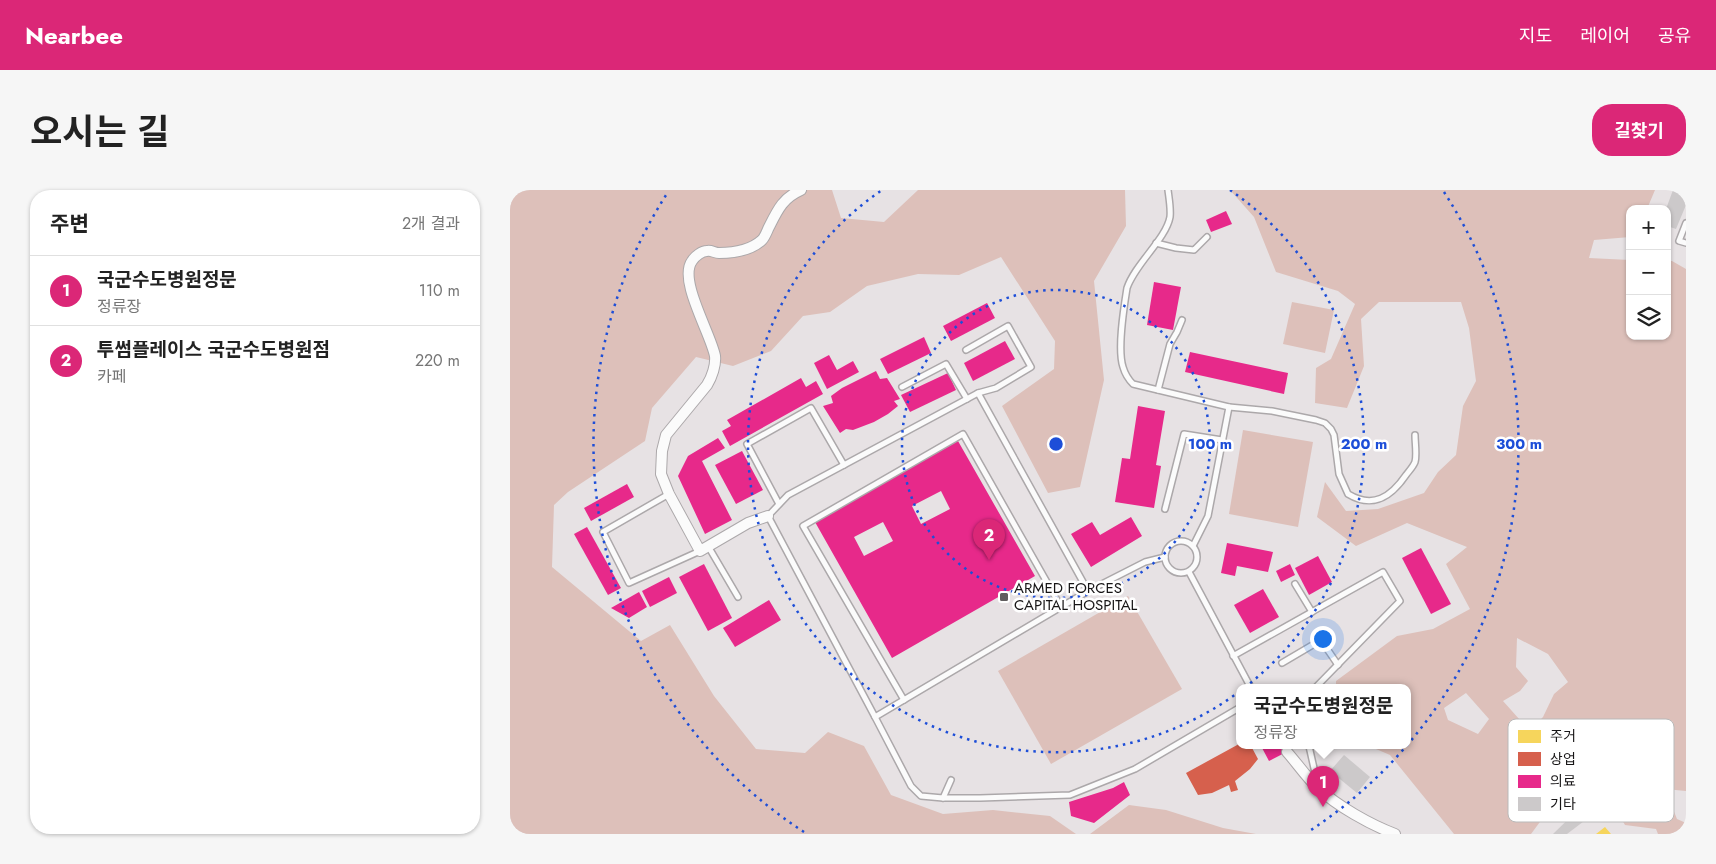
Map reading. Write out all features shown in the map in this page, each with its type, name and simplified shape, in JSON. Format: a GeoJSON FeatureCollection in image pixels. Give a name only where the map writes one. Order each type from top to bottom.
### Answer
{"type":"FeatureCollection","features":[{"type":"Feature","properties":{"kind":"street"},"geometry":{"type":"LineString","coordinates":[[768,516],[748,523],[704,549],[668,494],[661,474],[662,451],[666,435],[708,385],[712,376],[715,357],[692,293],[688,269],[691,261],[708,250],[718,253],[749,249],[763,239],[784,201],[790,195],[801,190]]}},
{"type":"Feature","properties":{"kind":"street"},"geometry":{"type":"LineString","coordinates":[[1287,752],[1318,788],[1349,811],[1395,834]]}},
{"type":"Feature","properties":{"kind":"lane"},"geometry":{"type":"LineString","coordinates":[[1168,190],[1170,217],[1156,243],[1130,278],[1127,288],[1121,352],[1122,366],[1132,384],[1229,407],[1272,411],[1325,423],[1331,428],[1334,435],[1336,459],[1343,485],[1348,494],[1360,499],[1376,501],[1386,498],[1398,487],[1415,462],[1415,435]]}},
{"type":"Feature","properties":{"kind":"lane"},"geometry":{"type":"LineString","coordinates":[[1686,223],[1679,241],[1686,243]]}},
{"type":"Feature","properties":{"kind":"lane"},"geometry":{"type":"LineString","coordinates":[[1156,243],[1194,250],[1207,237]]}},
{"type":"Feature","properties":{"kind":"lane"},"geometry":{"type":"LineString","coordinates":[[1158,390],[1170,344],[1182,320]]}},
{"type":"Feature","properties":{"kind":"lane"},"geometry":{"type":"LineString","coordinates":[[966,350],[1008,326],[1031,367],[996,388],[978,393],[788,495],[768,516],[911,786],[921,796],[943,798],[1070,795],[1135,769],[1236,710]]}},
{"type":"Feature","properties":{"kind":"lane"},"geometry":{"type":"LineString","coordinates":[[902,387],[946,364],[967,399]]}},
{"type":"Feature","properties":{"kind":"lane"},"geometry":{"type":"LineString","coordinates":[[978,393],[1088,592]]}},
{"type":"Feature","properties":{"kind":"lane"},"geometry":{"type":"LineString","coordinates":[[1193,546],[1208,516],[1229,407]]}},
{"type":"Feature","properties":{"kind":"lane"},"geometry":{"type":"LineString","coordinates":[[780,504],[747,444],[811,408],[844,465]]}},
{"type":"Feature","properties":{"kind":"lane"},"geometry":{"type":"LineString","coordinates":[[904,700],[803,526],[963,434],[1062,607]]}},
{"type":"Feature","properties":{"kind":"lane"},"geometry":{"type":"LineString","coordinates":[[1165,509],[1184,434],[1222,440]]}},
{"type":"Feature","properties":{"kind":"lane"},"geometry":{"type":"LineString","coordinates":[[668,494],[603,532],[629,583],[704,549],[738,597]]}},
{"type":"Feature","properties":{"kind":"lane"},"geometry":{"type":"LineString","coordinates":[[1182,541],[1193,546],[1197,552],[1197,558],[1195,566],[1189,572],[1173,572],[1168,568],[1164,557],[1168,547],[1182,541]]}},
{"type":"Feature","properties":{"kind":"lane"},"geometry":{"type":"LineString","coordinates":[[876,717],[1088,592],[1145,562],[1164,557]]}},
{"type":"Feature","properties":{"kind":"lane"},"geometry":{"type":"LineString","coordinates":[[1189,572],[1249,684]]}},
{"type":"Feature","properties":{"kind":"lane"},"geometry":{"type":"LineString","coordinates":[[1233,656],[1383,572],[1400,601],[1319,684]]}},
{"type":"Feature","properties":{"kind":"lane"},"geometry":{"type":"LineString","coordinates":[[1295,584],[1312,612]]}},
{"type":"Feature","properties":{"kind":"lane"},"geometry":{"type":"LineString","coordinates":[[1282,663],[1321,640],[1338,665]]}},
{"type":"Feature","properties":{"kind":"lane"},"geometry":{"type":"LineString","coordinates":[[1310,749],[1318,788]]}},
{"type":"Feature","properties":{"kind":"lane"},"geometry":{"type":"LineString","coordinates":[[943,798],[951,780]]}},
{"type":"Feature","properties":{"kind":"shaded area"},"geometry":{"type":"Polygon","coordinates":[[[510,190],[832,190],[841,218],[884,222],[918,190],[1125,190],[1126,226],[1094,281],[1104,380],[1080,487],[1048,493],[1002,406],[1054,369],[1055,341],[1001,257],[959,275],[918,274],[867,286],[830,312],[803,316],[771,351],[733,366],[696,357],[652,408],[645,441],[568,492],[554,505],[552,567],[641,641],[670,625],[714,696],[756,749],[805,753],[828,732],[864,746],[891,795],[943,814],[993,810],[1050,816],[1076,834],[510,834],[510,190]]]}},
{"type":"Feature","properties":{"kind":"shaded area"},"geometry":{"type":"Polygon","coordinates":[[[1230,190],[1655,190],[1649,205],[1626,205],[1626,237],[1594,240],[1589,258],[1626,260],[1626,340],[1671,340],[1671,261],[1686,269],[1686,791],[1674,790],[1674,719],[1541,719],[1554,694],[1568,682],[1548,654],[1517,638],[1516,667],[1528,681],[1520,691],[1503,701],[1519,719],[1508,719],[1508,822],[1540,822],[1531,834],[1454,834],[1390,755],[1376,749],[1411,749],[1411,684],[1336,684],[1336,681],[1397,636],[1433,629],[1470,609],[1446,564],[1467,547],[1407,523],[1356,546],[1317,517],[1325,482],[1346,511],[1378,509],[1424,493],[1438,472],[1456,455],[1463,406],[1476,381],[1469,328],[1461,302],[1379,302],[1361,319],[1364,366],[1347,408],[1315,403],[1316,368],[1331,359],[1355,304],[1338,291],[1276,272],[1254,217],[1230,190]],[[1466,693],[1444,708],[1448,720],[1478,734],[1489,719],[1466,693]]]}},
{"type":"Feature","properties":{"kind":"shaded area"},"geometry":{"type":"Polygon","coordinates":[[[1292,302],[1334,310],[1325,353],[1283,344],[1292,302]]]}},
{"type":"Feature","properties":{"kind":"shaded area"},"geometry":{"type":"Polygon","coordinates":[[[1243,430],[1313,442],[1298,527],[1229,514],[1243,430]]]}},
{"type":"Feature","properties":{"kind":"shaded area"},"geometry":{"type":"Polygon","coordinates":[[[1128,596],[1182,689],[1051,764],[998,671],[1128,596]]]}},
{"type":"Feature","properties":{"kind":"shaded area"},"geometry":{"type":"Polygon","coordinates":[[[1129,805],[1166,810],[1223,828],[1256,834],[1090,834],[1129,805]]]}},
{"type":"Feature","properties":{"kind":"shaded area"},"geometry":{"type":"Polygon","coordinates":[[[1674,812],[1677,819],[1686,823],[1686,834],[1658,834],[1656,829],[1625,825],[1623,822],[1674,822],[1674,812]]]}},
{"type":"Feature","properties":{"kind":"building: 주거"},"geometry":{"type":"Polygon","coordinates":[[[1605,827],[1611,834],[1596,834],[1605,827]]]}},
{"type":"Feature","properties":{"kind":"building: 상업"},"geometry":{"type":"Polygon","coordinates":[[[1236,746],[1236,749],[1253,749],[1258,759],[1250,769],[1235,781],[1238,790],[1231,792],[1229,785],[1212,793],[1198,795],[1186,773],[1236,746]]]}},
{"type":"Feature","properties":{"kind":"building: 의료"},"geometry":{"type":"Polygon","coordinates":[[[1226,211],[1232,224],[1211,232],[1206,220],[1226,211]]]}},
{"type":"Feature","properties":{"kind":"building: 의료"},"geometry":{"type":"Polygon","coordinates":[[[1154,282],[1181,287],[1173,330],[1147,325],[1154,282]]]}},
{"type":"Feature","properties":{"kind":"building: 의료"},"geometry":{"type":"Polygon","coordinates":[[[987,303],[995,318],[951,341],[943,326],[987,303]]]}},
{"type":"Feature","properties":{"kind":"building: 의료"},"geometry":{"type":"Polygon","coordinates":[[[924,337],[931,353],[888,374],[880,359],[924,337]]]}},
{"type":"Feature","properties":{"kind":"building: 의료"},"geometry":{"type":"Polygon","coordinates":[[[1005,341],[1015,359],[973,381],[964,363],[1005,341]]]}},
{"type":"Feature","properties":{"kind":"building: 의료"},"geometry":{"type":"Polygon","coordinates":[[[1190,352],[1288,373],[1284,394],[1185,372],[1190,352]]]}},
{"type":"Feature","properties":{"kind":"building: 의료"},"geometry":{"type":"Polygon","coordinates":[[[829,355],[837,370],[853,361],[859,372],[827,389],[814,363],[829,355]]]}},
{"type":"Feature","properties":{"kind":"building: 의료"},"geometry":{"type":"Polygon","coordinates":[[[876,371],[880,379],[887,378],[900,399],[894,401],[898,406],[874,422],[853,430],[846,429],[840,433],[823,406],[833,403],[831,396],[842,388],[876,371]]]}},
{"type":"Feature","properties":{"kind":"building: 의료"},"geometry":{"type":"Polygon","coordinates":[[[948,373],[956,390],[910,412],[901,395],[948,373]]]}},
{"type":"Feature","properties":{"kind":"building: 의료"},"geometry":{"type":"Polygon","coordinates":[[[801,378],[806,387],[816,381],[823,394],[730,446],[722,431],[731,426],[727,420],[801,378]]]}},
{"type":"Feature","properties":{"kind":"building: 의료"},"geometry":{"type":"Polygon","coordinates":[[[1138,406],[1165,411],[1156,465],[1161,466],[1154,508],[1115,502],[1122,458],[1130,459],[1138,406]]]}},
{"type":"Feature","properties":{"kind":"building: 의료"},"geometry":{"type":"Polygon","coordinates":[[[718,438],[725,448],[702,461],[732,520],[705,534],[678,476],[688,456],[718,438]]]}},
{"type":"Feature","properties":{"kind":"building: 의료"},"geometry":{"type":"Polygon","coordinates":[[[958,441],[1035,576],[892,658],[815,522],[958,441]],[[941,491],[912,506],[921,524],[950,509],[941,491]],[[883,522],[854,537],[864,556],[893,541],[883,522]]]}},
{"type":"Feature","properties":{"kind":"building: 의료"},"geometry":{"type":"Polygon","coordinates":[[[742,451],[763,490],[736,504],[715,465],[742,451]]]}},
{"type":"Feature","properties":{"kind":"building: 의료"},"geometry":{"type":"Polygon","coordinates":[[[627,484],[634,497],[591,521],[584,508],[627,484]]]}},
{"type":"Feature","properties":{"kind":"building: 의료"},"geometry":{"type":"Polygon","coordinates":[[[1131,517],[1142,536],[1091,567],[1071,534],[1092,522],[1100,535],[1131,517]]]}},
{"type":"Feature","properties":{"kind":"building: 의료"},"geometry":{"type":"Polygon","coordinates":[[[587,527],[621,588],[608,595],[574,534],[587,527]]]}},
{"type":"Feature","properties":{"kind":"building: 의료"},"geometry":{"type":"Polygon","coordinates":[[[1227,543],[1273,552],[1268,572],[1237,566],[1235,576],[1221,573],[1227,543]]]}},
{"type":"Feature","properties":{"kind":"building: 의료"},"geometry":{"type":"Polygon","coordinates":[[[1421,548],[1451,604],[1431,614],[1402,558],[1421,548]]]}},
{"type":"Feature","properties":{"kind":"building: 의료"},"geometry":{"type":"Polygon","coordinates":[[[1318,556],[1332,582],[1309,595],[1295,568],[1318,556]]]}},
{"type":"Feature","properties":{"kind":"building: 의료"},"geometry":{"type":"Polygon","coordinates":[[[704,564],[732,618],[708,631],[679,577],[704,564]]]}},
{"type":"Feature","properties":{"kind":"building: 의료"},"geometry":{"type":"Polygon","coordinates":[[[1290,564],[1295,575],[1281,582],[1276,571],[1290,564]]]}},
{"type":"Feature","properties":{"kind":"building: 의료"},"geometry":{"type":"Polygon","coordinates":[[[669,577],[677,593],[650,607],[642,591],[669,577]]]}},
{"type":"Feature","properties":{"kind":"building: 의료"},"geometry":{"type":"Polygon","coordinates":[[[1263,589],[1279,617],[1250,633],[1234,605],[1263,589]]]}},
{"type":"Feature","properties":{"kind":"building: 의료"},"geometry":{"type":"Polygon","coordinates":[[[639,592],[647,607],[629,618],[611,608],[639,592]]]}},
{"type":"Feature","properties":{"kind":"building: 의료"},"geometry":{"type":"Polygon","coordinates":[[[769,600],[781,620],[735,647],[723,628],[769,600]]]}},
{"type":"Feature","properties":{"kind":"building: 의료"},"geometry":{"type":"Polygon","coordinates":[[[1263,749],[1292,749],[1269,761],[1263,749]]]}},
{"type":"Feature","properties":{"kind":"building: 의료"},"geometry":{"type":"Polygon","coordinates":[[[1124,782],[1130,795],[1094,823],[1071,816],[1069,802],[1113,788],[1124,782]]]}},
{"type":"Feature","properties":{"kind":"building: 기타"},"geometry":{"type":"Polygon","coordinates":[[[1673,190],[1686,190],[1686,205],[1676,229],[1671,227],[1671,205],[1667,205],[1673,190]]]}},
{"type":"Feature","properties":{"kind":"building: 기타"},"geometry":{"type":"Polygon","coordinates":[[[1344,755],[1370,777],[1357,793],[1330,771],[1344,755]]]}},
{"type":"Feature","properties":{"kind":"building: 기타"},"geometry":{"type":"Polygon","coordinates":[[[1565,822],[1583,822],[1567,834],[1553,834],[1565,822]]]}},
{"type":"Feature","properties":{"kind":"place","name":"투썸플레이스 국군수도병원점"},"geometry":{"type":"Point","coordinates":[989,560]}},
{"type":"Feature","properties":{"kind":"place","name":"ARMED FORCES CAPITAL HOSPITAL"},"geometry":{"type":"Point","coordinates":[1004,597]}},
{"type":"Feature","properties":{"kind":"place","name":"국군수도병원정문"},"geometry":{"type":"Point","coordinates":[1323,807]}}]}
